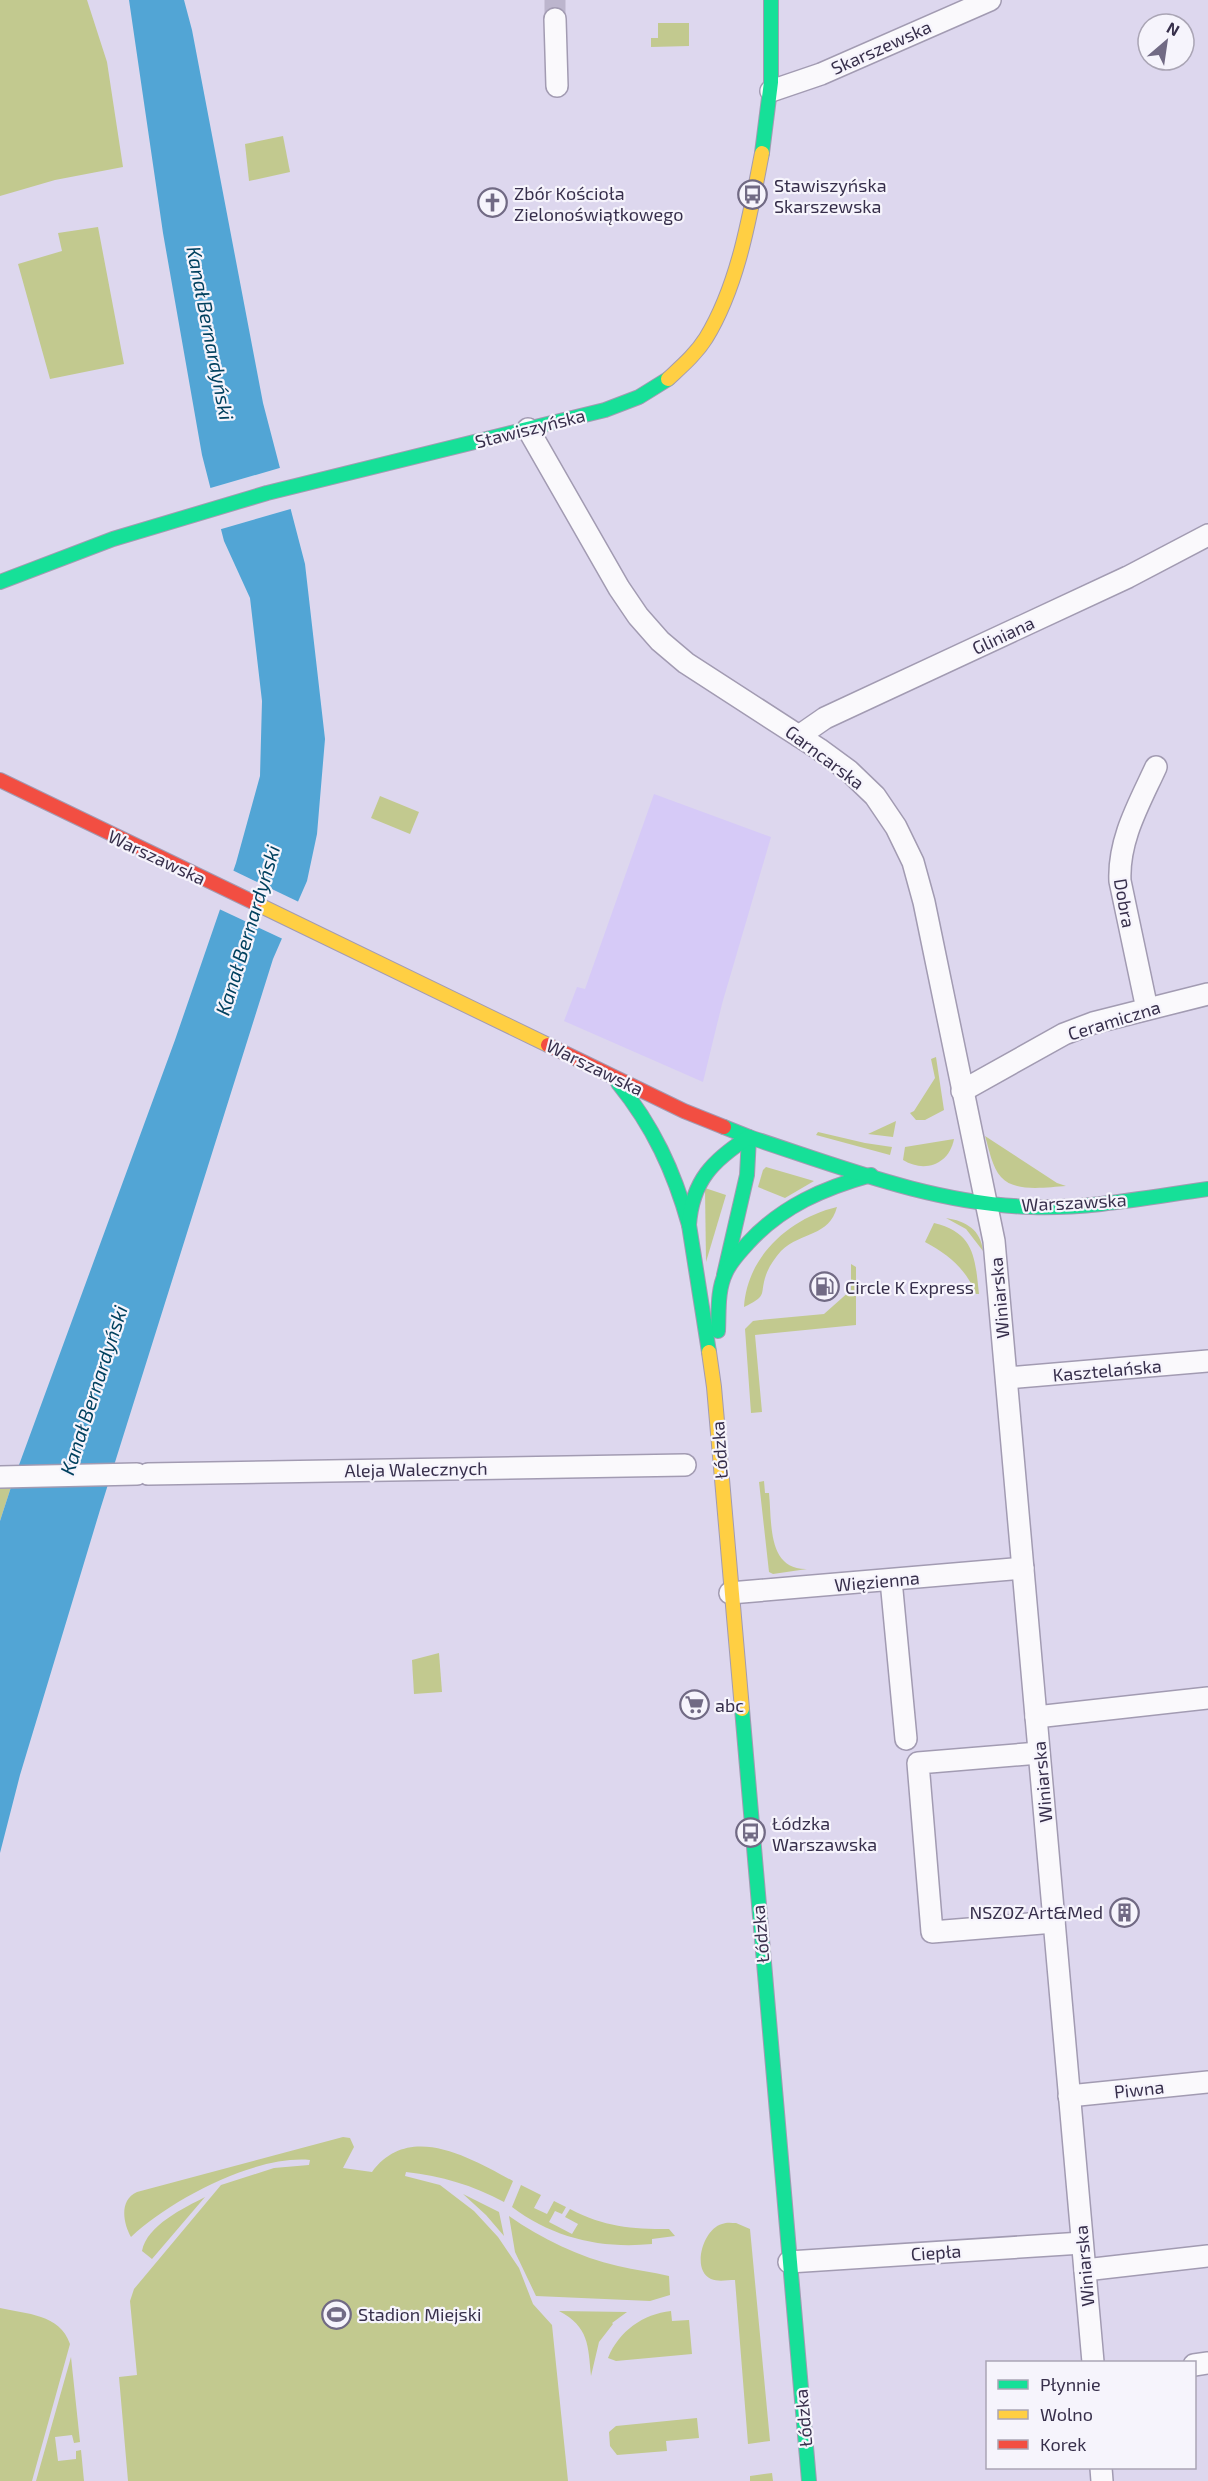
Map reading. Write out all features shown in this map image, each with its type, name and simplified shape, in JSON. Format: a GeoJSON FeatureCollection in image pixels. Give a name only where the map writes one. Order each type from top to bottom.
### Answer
{"type":"FeatureCollection","features":[{"type":"Feature","properties":{"kind":"street","name":"Stawiszyńska"},"geometry":{"type":"LineString","coordinates":[[0,582],[113,539],[179,519],[306,483],[605,410],[645,394],[678,370],[707,337],[725,302],[738,256],[759,168],[771,91],[771,0]]}},
{"type":"Feature","properties":{"kind":"street","name":"Skarszewska"},"geometry":{"type":"LineString","coordinates":[[771,91],[821,74],[990,0]]}},
{"type":"Feature","properties":{"kind":"street"},"geometry":{"type":"LineString","coordinates":[[555,19],[557,86]]}},
{"type":"Feature","properties":{"kind":"street","name":"Garncarska"},"geometry":{"type":"LineString","coordinates":[[528,429],[619,588],[645,625],[686,663],[849,771],[874,796],[897,827],[913,862],[924,902],[986,1202]]}},
{"type":"Feature","properties":{"kind":"street","name":"Gliniana"},"geometry":{"type":"LineString","coordinates":[[799,736],[825,718],[1128,577],[1208,535]]}},
{"type":"Feature","properties":{"kind":"street","name":"Dobra"},"geometry":{"type":"LineString","coordinates":[[1147,1009],[1120,881],[1119,863],[1124,838],[1155,767]]}},
{"type":"Feature","properties":{"kind":"street","name":"Warszawska"},"geometry":{"type":"LineString","coordinates":[[0,770],[20,790]]}},
{"type":"Feature","properties":{"kind":"street","name":"Warszawska"},"geometry":{"type":"LineString","coordinates":[[0,780],[684,1111],[749,1137],[871,1175],[942,1194],[986,1202],[1032,1207],[1062,1206],[1208,1189]]}},
{"type":"Feature","properties":{"kind":"street","name":"Ceramiczna"},"geometry":{"type":"LineString","coordinates":[[962,1091],[1064,1034],[1093,1023],[1208,994]]}},
{"type":"Feature","properties":{"kind":"street"},"geometry":{"type":"LineString","coordinates":[[612,1076],[651,1125],[664,1149],[689,1226]]}},
{"type":"Feature","properties":{"kind":"street"},"geometry":{"type":"LineString","coordinates":[[689,1226],[692,1197],[704,1174],[730,1149],[749,1137]]}},
{"type":"Feature","properties":{"kind":"street","name":"Łódzka"},"geometry":{"type":"LineString","coordinates":[[714,1387],[724,1275],[747,1175],[749,1137]]}},
{"type":"Feature","properties":{"kind":"street"},"geometry":{"type":"LineString","coordinates":[[724,1275],[755,1234],[782,1211],[824,1189],[871,1175]]}},
{"type":"Feature","properties":{"kind":"street","name":"Winiarska"},"geometry":{"type":"LineString","coordinates":[[986,1202],[994,1241],[1007,1378],[1093,2361]]}},
{"type":"Feature","properties":{"kind":"street","name":"Łódzka"},"geometry":{"type":"LineString","coordinates":[[689,1226],[714,1387],[730,1593],[809,2481]]}},
{"type":"Feature","properties":{"kind":"street","name":"Kasztelańska"},"geometry":{"type":"LineString","coordinates":[[1007,1378],[1208,1361]]}},
{"type":"Feature","properties":{"kind":"street","name":"Aleja Walecznych"},"geometry":{"type":"LineString","coordinates":[[0,1478],[685,1465]]}},
{"type":"Feature","properties":{"kind":"street","name":"Więzienna"},"geometry":{"type":"LineString","coordinates":[[730,1593],[1023,1568]]}},
{"type":"Feature","properties":{"kind":"street"},"geometry":{"type":"LineString","coordinates":[[891,1580],[906,1739]]}},
{"type":"Feature","properties":{"kind":"street"},"geometry":{"type":"LineString","coordinates":[[1036,1717],[1208,1698]]}},
{"type":"Feature","properties":{"kind":"street"},"geometry":{"type":"LineString","coordinates":[[1039,1753],[918,1763],[932,1932],[1054,1922]]}},
{"type":"Feature","properties":{"kind":"street","name":"Piwna"},"geometry":{"type":"LineString","coordinates":[[1069,2096],[1208,2082]]}},
{"type":"Feature","properties":{"kind":"street","name":"Ciepła"},"geometry":{"type":"LineString","coordinates":[[789,2262],[1082,2243]]}},
{"type":"Feature","properties":{"kind":"street"},"geometry":{"type":"LineString","coordinates":[[1085,2270],[1208,2256]]}},
{"type":"Feature","properties":{"kind":"shaded area"},"geometry":{"type":"Polygon","coordinates":[[[654,794],[771,837],[722,1004],[703,1082],[564,1021],[577,987],[585,989],[654,794]]]}},
{"type":"Feature","properties":{"kind":"green space"},"geometry":{"type":"Polygon","coordinates":[[[0,0],[87,0],[107,62],[123,167],[55,180],[0,196],[0,0]]]}},
{"type":"Feature","properties":{"kind":"green space"},"geometry":{"type":"Polygon","coordinates":[[[658,23],[689,23],[689,46],[651,47],[651,38],[658,38],[658,23]]]}},
{"type":"Feature","properties":{"kind":"green space"},"geometry":{"type":"Polygon","coordinates":[[[283,136],[290,172],[249,181],[245,144],[283,136]]]}},
{"type":"Feature","properties":{"kind":"green space"},"geometry":{"type":"Polygon","coordinates":[[[98,227],[124,364],[50,379],[18,264],[62,251],[58,233],[98,227]]]}},
{"type":"Feature","properties":{"kind":"green space"},"geometry":{"type":"Polygon","coordinates":[[[380,796],[419,812],[410,834],[371,818],[380,796]]]}},
{"type":"Feature","properties":{"kind":"green space"},"geometry":{"type":"Polygon","coordinates":[[[936,1057],[944,1110],[925,1120],[916,1120],[910,1113],[914,1111],[935,1078],[931,1059],[936,1057]]]}},
{"type":"Feature","properties":{"kind":"green space"},"geometry":{"type":"Polygon","coordinates":[[[896,1121],[893,1137],[868,1134],[896,1121]]]}},
{"type":"Feature","properties":{"kind":"green space"},"geometry":{"type":"Polygon","coordinates":[[[818,1132],[892,1147],[890,1155],[816,1135],[818,1132]]]}},
{"type":"Feature","properties":{"kind":"green space"},"geometry":{"type":"Polygon","coordinates":[[[985,1136],[1057,1183],[1066,1186],[1032,1188],[1007,1182],[995,1168],[985,1136]]]}},
{"type":"Feature","properties":{"kind":"green space"},"geometry":{"type":"Polygon","coordinates":[[[954,1139],[947,1155],[934,1164],[919,1166],[903,1160],[905,1147],[954,1139]]]}},
{"type":"Feature","properties":{"kind":"green space"},"geometry":{"type":"Polygon","coordinates":[[[766,1167],[814,1181],[785,1198],[758,1187],[766,1167]]]}},
{"type":"Feature","properties":{"kind":"green space"},"geometry":{"type":"Polygon","coordinates":[[[705,1188],[726,1195],[706,1262],[705,1188]]]}},
{"type":"Feature","properties":{"kind":"green space"},"geometry":{"type":"Polygon","coordinates":[[[837,1207],[828,1224],[781,1251],[767,1272],[762,1294],[757,1300],[744,1307],[753,1271],[774,1242],[803,1220],[837,1207]]]}},
{"type":"Feature","properties":{"kind":"green space"},"geometry":{"type":"Polygon","coordinates":[[[946,1218],[960,1221],[976,1232],[983,1251],[966,1229],[946,1218]]]}},
{"type":"Feature","properties":{"kind":"green space"},"geometry":{"type":"Polygon","coordinates":[[[934,1223],[948,1227],[965,1240],[974,1258],[979,1294],[976,1294],[967,1277],[956,1264],[925,1242],[934,1223]]]}},
{"type":"Feature","properties":{"kind":"green space"},"geometry":{"type":"Polygon","coordinates":[[[851,1264],[856,1267],[856,1325],[755,1335],[762,1412],[751,1413],[745,1329],[753,1321],[824,1314],[851,1290],[851,1264]]]}},
{"type":"Feature","properties":{"kind":"green space"},"geometry":{"type":"Polygon","coordinates":[[[764,1481],[765,1493],[769,1493],[772,1530],[778,1553],[785,1562],[794,1567],[807,1569],[773,1574],[769,1572],[759,1482],[764,1481]]]}},
{"type":"Feature","properties":{"kind":"green space"},"geometry":{"type":"Polygon","coordinates":[[[0,1484],[12,1484],[0,1521],[0,1484]]]}},
{"type":"Feature","properties":{"kind":"green space"},"geometry":{"type":"Polygon","coordinates":[[[439,1653],[442,1692],[414,1694],[412,1660],[439,1653]]]}},
{"type":"Feature","properties":{"kind":"green space","name":"Stadion Miejski"},"geometry":{"type":"Polygon","coordinates":[[[343,2137],[350,2138],[354,2147],[343,2168],[372,2172],[387,2157],[404,2149],[422,2147],[441,2149],[460,2155],[513,2181],[504,2202],[468,2186],[444,2179],[406,2172],[405,2176],[440,2185],[474,2211],[498,2237],[519,2268],[533,2304],[552,2325],[568,2481],[128,2481],[119,2377],[137,2375],[130,2301],[134,2289],[221,2185],[274,2168],[309,2165],[310,2160],[288,2160],[239,2172],[190,2195],[131,2237],[124,2212],[127,2200],[137,2192],[343,2137]]]}},
{"type":"Feature","properties":{"kind":"green space"},"geometry":{"type":"Polygon","coordinates":[[[521,2185],[541,2195],[534,2208],[547,2214],[554,2201],[566,2207],[562,2214],[555,2211],[549,2222],[572,2234],[578,2224],[565,2217],[570,2209],[594,2220],[618,2226],[669,2229],[675,2236],[652,2239],[652,2244],[614,2245],[561,2234],[544,2227],[512,2207],[521,2185]]]}},
{"type":"Feature","properties":{"kind":"green space"},"geometry":{"type":"Polygon","coordinates":[[[463,2194],[499,2212],[504,2236],[486,2215],[463,2194]]]}},
{"type":"Feature","properties":{"kind":"green space"},"geometry":{"type":"Polygon","coordinates":[[[205,2197],[152,2259],[142,2251],[145,2242],[159,2225],[205,2197]]]}},
{"type":"Feature","properties":{"kind":"green space"},"geometry":{"type":"Polygon","coordinates":[[[509,2216],[548,2240],[589,2258],[669,2276],[670,2295],[650,2301],[536,2296],[515,2252],[509,2216]]]}},
{"type":"Feature","properties":{"kind":"green space"},"geometry":{"type":"Polygon","coordinates":[[[724,2223],[736,2223],[750,2229],[770,2441],[748,2444],[735,2280],[711,2279],[705,2274],[701,2259],[709,2233],[724,2223]]]}},
{"type":"Feature","properties":{"kind":"green space"},"geometry":{"type":"Polygon","coordinates":[[[0,2308],[31,2314],[50,2321],[65,2334],[70,2344],[32,2481],[0,2481],[0,2308]]]}},
{"type":"Feature","properties":{"kind":"green space"},"geometry":{"type":"Polygon","coordinates":[[[559,2311],[627,2312],[612,2323],[599,2342],[591,2376],[587,2346],[582,2330],[559,2311]]]}},
{"type":"Feature","properties":{"kind":"green space"},"geometry":{"type":"Polygon","coordinates":[[[671,2311],[672,2321],[689,2320],[692,2354],[616,2361],[608,2358],[625,2332],[633,2326],[651,2316],[671,2311]]]}},
{"type":"Feature","properties":{"kind":"green space"},"geometry":{"type":"Polygon","coordinates":[[[71,2357],[80,2442],[74,2443],[72,2435],[55,2437],[58,2461],[76,2459],[76,2451],[81,2450],[84,2481],[36,2481],[71,2357]]]}},
{"type":"Feature","properties":{"kind":"green space"},"geometry":{"type":"Polygon","coordinates":[[[697,2418],[699,2438],[666,2441],[667,2451],[617,2455],[610,2446],[609,2432],[616,2426],[697,2418]]]}},
{"type":"Feature","properties":{"kind":"green space"},"geometry":{"type":"Polygon","coordinates":[[[772,2473],[773,2481],[750,2481],[750,2476],[772,2473]]]}},
{"type":"Feature","properties":{"kind":"water","name":"Kanał Bernardyński"},"geometry":{"type":"Polygon","coordinates":[[[129,0],[184,0],[192,30],[263,403],[305,564],[325,739],[317,834],[307,881],[273,959],[100,1510],[20,1775],[0,1853],[0,1521],[175,1040],[236,863],[260,776],[262,701],[250,598],[224,541],[202,455],[163,233],[129,0]]]}},
{"type":"Feature","properties":{"kind":"pier"},"geometry":{"type":"Polygon","coordinates":[[[283,467],[294,508],[218,530],[207,489],[283,467]]]}},
{"type":"Feature","properties":{"kind":"pier"},"geometry":{"type":"Polygon","coordinates":[[[230,869],[301,903],[285,940],[217,908],[230,869]]]}},
{"type":"Feature","properties":{"kind":"tunnel"},"geometry":{"type":"LineString","coordinates":[[555,0],[555,19]]}},
{"type":"Feature","properties":{"kind":"traffic: fast"},"geometry":{"type":"LineString","coordinates":[[762,153],[771,82],[771,0]]}},
{"type":"Feature","properties":{"kind":"traffic: fast"},"geometry":{"type":"LineString","coordinates":[[0,582],[113,539],[267,493],[605,410],[639,397],[668,379]]}},
{"type":"Feature","properties":{"kind":"traffic: fast"},"geometry":{"type":"LineString","coordinates":[[618,1083],[642,1116],[661,1150],[689,1225]]}},
{"type":"Feature","properties":{"kind":"traffic: fast"},"geometry":{"type":"LineString","coordinates":[[724,1127],[749,1137],[747,1175],[724,1275]]}},
{"type":"Feature","properties":{"kind":"traffic: fast"},"geometry":{"type":"LineString","coordinates":[[709,1352],[689,1225],[691,1210],[700,1184],[707,1173],[725,1154],[749,1137],[888,1182],[959,1199],[995,1204],[1031,1207],[1075,1206],[1208,1189]]}},
{"type":"Feature","properties":{"kind":"traffic: fast"},"geometry":{"type":"LineString","coordinates":[[718,1331],[719,1301],[723,1279],[730,1264],[748,1243],[775,1219],[805,1200],[820,1192],[871,1175]]}},
{"type":"Feature","properties":{"kind":"traffic: fast"},"geometry":{"type":"LineString","coordinates":[[742,1709],[809,2481]]}},
{"type":"Feature","properties":{"kind":"traffic: slow"},"geometry":{"type":"LineString","coordinates":[[668,379],[702,344],[727,295],[742,248],[762,153]]}},
{"type":"Feature","properties":{"kind":"traffic: slow"},"geometry":{"type":"LineString","coordinates":[[255,903],[548,1045]]}},
{"type":"Feature","properties":{"kind":"traffic: slow"},"geometry":{"type":"LineString","coordinates":[[709,1352],[742,1709]]}},
{"type":"Feature","properties":{"kind":"traffic: jam"},"geometry":{"type":"LineString","coordinates":[[0,780],[255,903]]}},
{"type":"Feature","properties":{"kind":"traffic: jam"},"geometry":{"type":"LineString","coordinates":[[548,1045],[684,1111],[724,1127]]}},
{"type":"Feature","properties":{"kind":"place","name":"Stawiszyńska Skarszewska"},"geometry":{"type":"Point","coordinates":[753,195]}},
{"type":"Feature","properties":{"kind":"place","name":"Zbór Kościoła Zielonoświątkowego"},"geometry":{"type":"Point","coordinates":[493,203]}},
{"type":"Feature","properties":{"kind":"place","name":"Circle K Express"},"geometry":{"type":"Point","coordinates":[824,1287]}},
{"type":"Feature","properties":{"kind":"place","name":"abc"},"geometry":{"type":"Point","coordinates":[694,1705]}},
{"type":"Feature","properties":{"kind":"place","name":"Łódzka Warszawska"},"geometry":{"type":"Point","coordinates":[751,1833]}},
{"type":"Feature","properties":{"kind":"place","name":"NSZOZ Art&Med"},"geometry":{"type":"Point","coordinates":[1124,1912]}},
{"type":"Feature","properties":{"kind":"place","name":"Stadion Miejski"},"geometry":{"type":"Point","coordinates":[337,2314]}}]}
